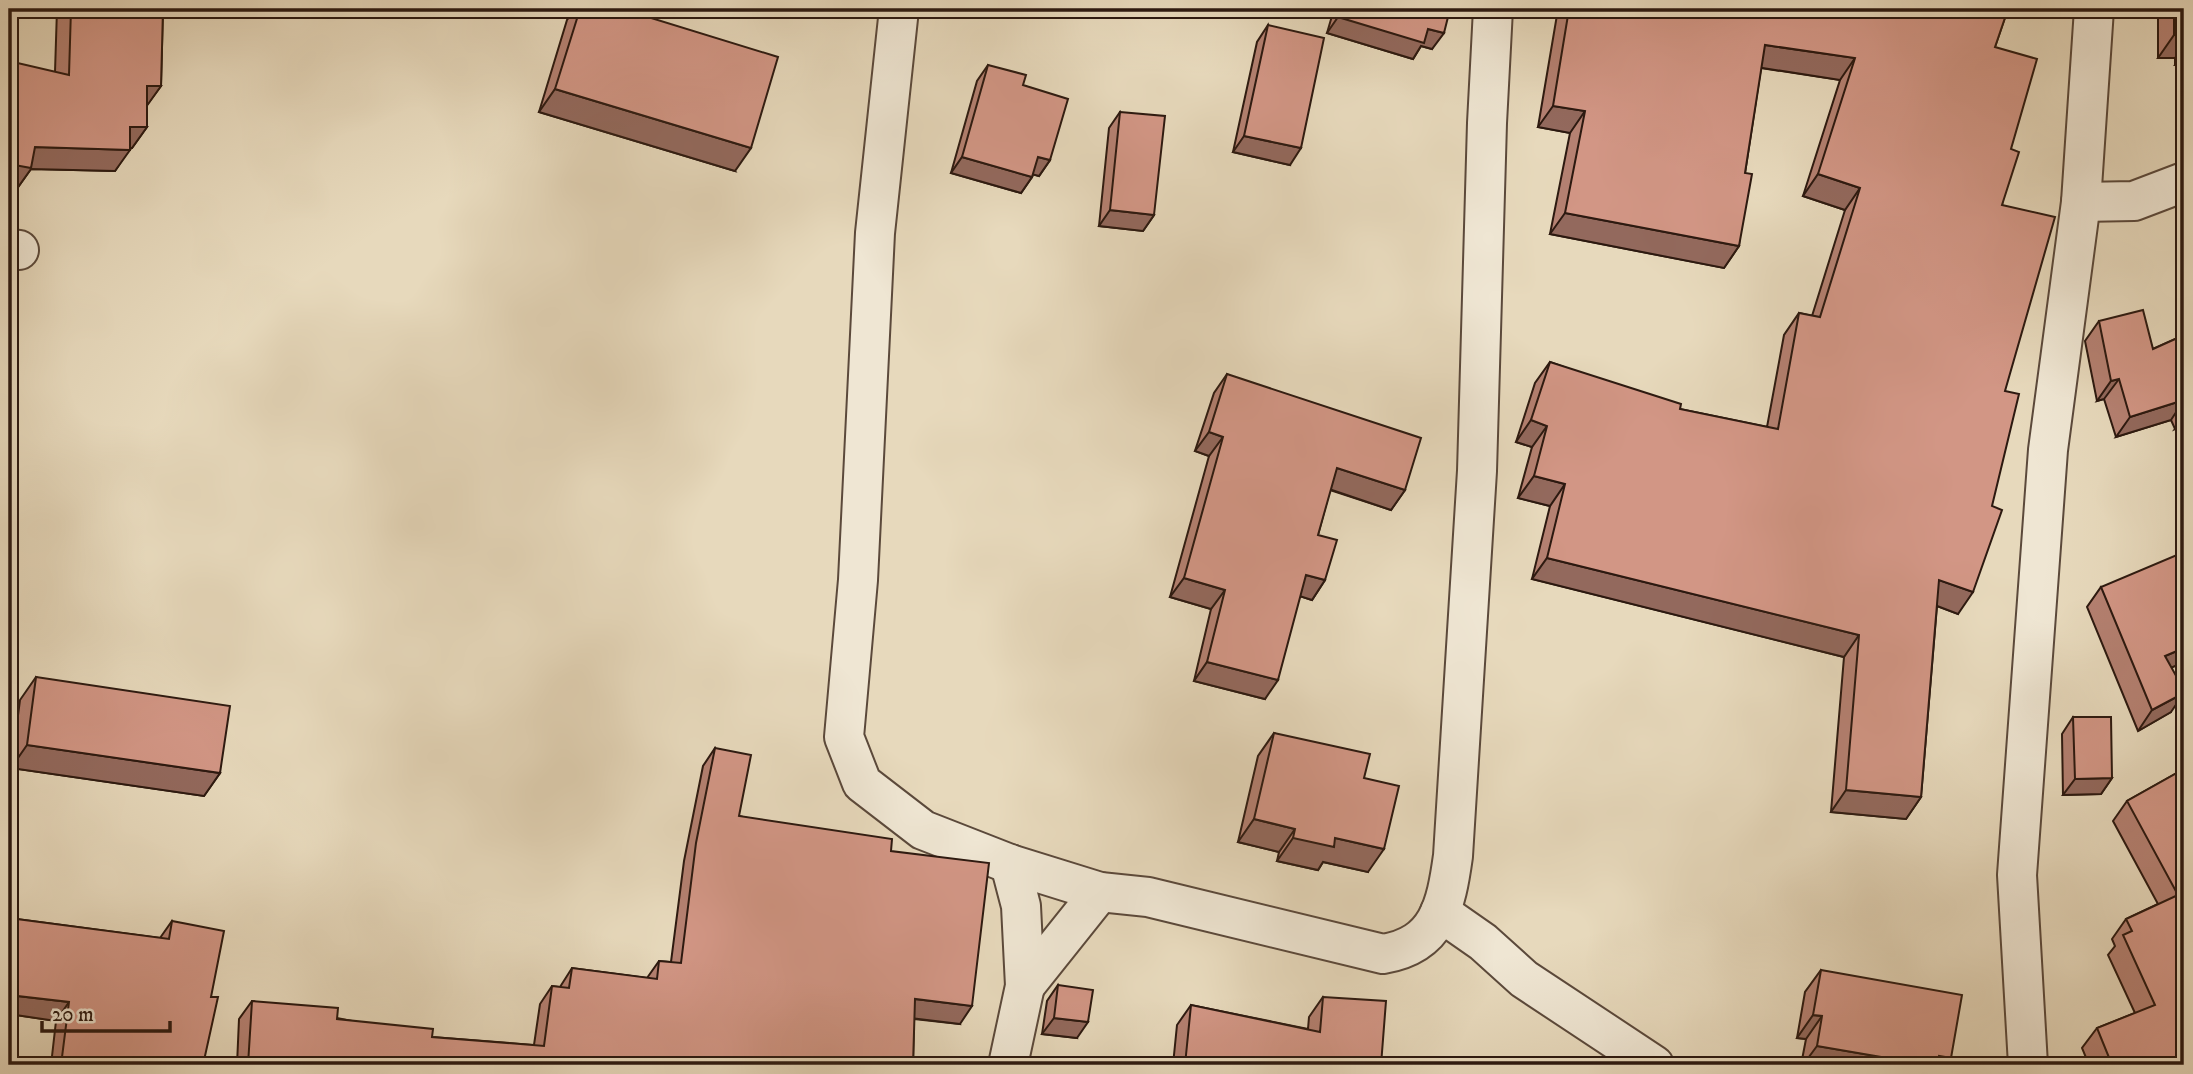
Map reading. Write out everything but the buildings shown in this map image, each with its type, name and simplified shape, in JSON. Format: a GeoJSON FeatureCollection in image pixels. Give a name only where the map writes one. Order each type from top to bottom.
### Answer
{"type":"FeatureCollection","features":[{"type":"Feature","properties":{"kind":"street"},"geometry":{"type":"LineString","coordinates":[[899,9],[874,233],[858,580],[844,737],[862,783],[923,830],[1010,864],[1100,892],[1147,897],[1383,954],[1407,950],[1428,933],[1440,912],[1448,888],[1453,856],[1475,499],[1493,9]]}},
{"type":"Feature","properties":{"kind":"street"},"geometry":{"type":"LineString","coordinates":[[2028,1065],[2017,875],[2048,450],[2081,202],[2094,9]]}},
{"type":"Feature","properties":{"kind":"street"},"geometry":{"type":"LineString","coordinates":[[2081,202],[2134,201],[2184,182]]}},
{"type":"Feature","properties":{"kind":"street"},"geometry":{"type":"LineString","coordinates":[[1008,1065],[1025,986],[1021,906],[1010,864]]}},
{"type":"Feature","properties":{"kind":"street"},"geometry":{"type":"LineString","coordinates":[[1025,986],[1100,892]]}},
{"type":"Feature","properties":{"kind":"street"},"geometry":{"type":"LineString","coordinates":[[1440,912],[1483,942],[1524,979],[1654,1065]]}}]}
